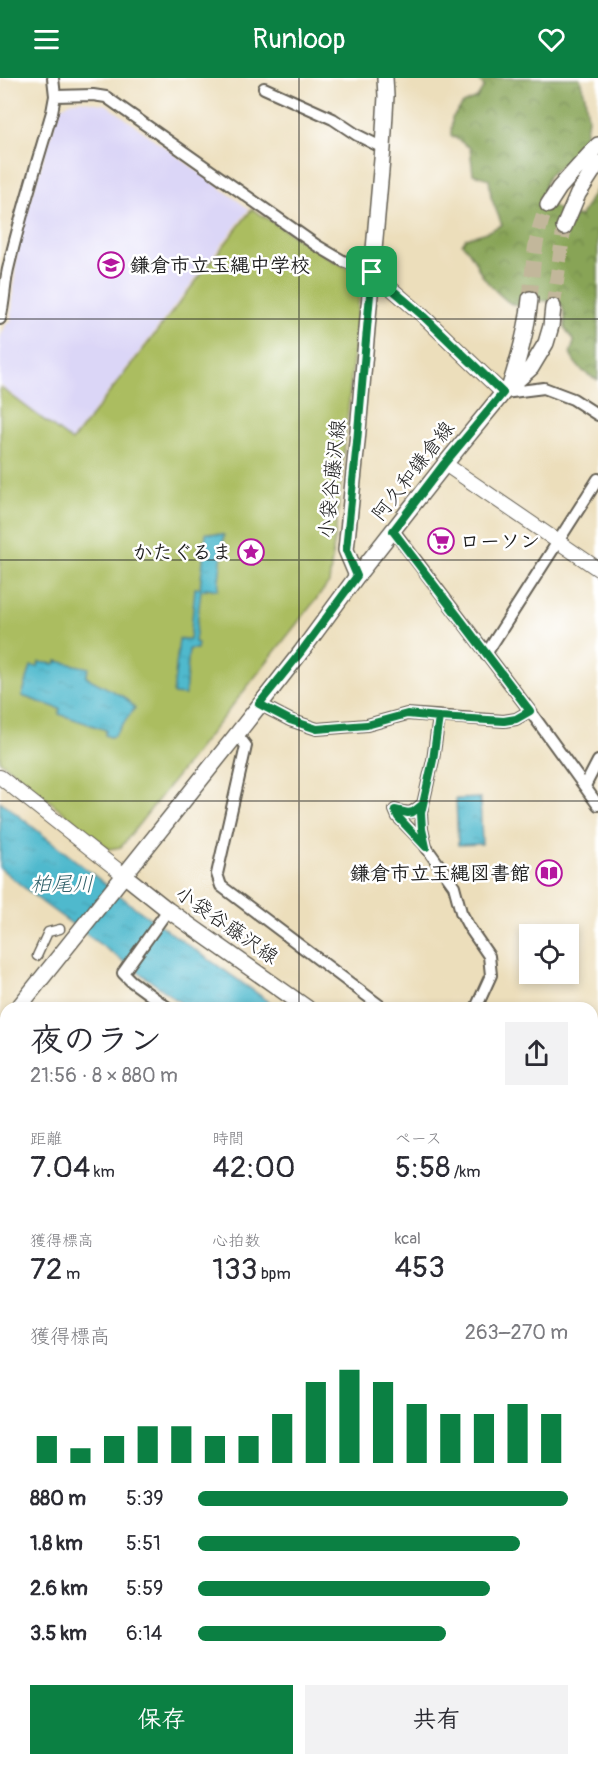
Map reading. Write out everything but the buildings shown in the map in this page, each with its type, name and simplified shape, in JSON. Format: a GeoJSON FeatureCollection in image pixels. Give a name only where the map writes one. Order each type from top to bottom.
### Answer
{"type":"FeatureCollection","features":[{"type":"Feature","properties":{"kind":"main road","name":"小袋谷藤沢線"},"geometry":{"type":"LineString","coordinates":[[357,576],[346,550],[383,148],[385,78]]}},
{"type":"Feature","properties":{"kind":"main road"},"geometry":{"type":"LineString","coordinates":[[548,205],[559,188],[598,145]]}},
{"type":"Feature","properties":{"kind":"main road"},"geometry":{"type":"LineString","coordinates":[[564,228],[578,194],[598,164]]}},
{"type":"Feature","properties":{"kind":"main road","name":"阿久和鎌倉線"},"geometry":{"type":"LineString","coordinates":[[507,389],[525,333],[530,299]]}},
{"type":"Feature","properties":{"kind":"main road","name":"阿久和鎌倉線"},"geometry":{"type":"LineString","coordinates":[[357,576],[444,464],[507,389],[531,368],[546,343],[553,307]]}},
{"type":"Feature","properties":{"kind":"main road"},"geometry":{"type":"LineString","coordinates":[[23,1002],[237,734],[357,576]]}},
{"type":"Feature","properties":{"kind":"main road","name":"小袋谷藤沢線"},"geometry":{"type":"LineString","coordinates":[[122,878],[166,912],[298,1002]]}},
{"type":"Feature","properties":{"kind":"street"},"geometry":{"type":"LineString","coordinates":[[0,319],[5,304],[6,276],[15,240],[52,112],[55,96],[53,78]]}},
{"type":"Feature","properties":{"kind":"street"},"geometry":{"type":"LineString","coordinates":[[264,88],[333,119],[383,148]]}},
{"type":"Feature","properties":{"kind":"street"},"geometry":{"type":"LineString","coordinates":[[55,96],[93,94],[106,97],[118,104],[242,195],[316,245],[343,261],[372,272],[507,389],[544,388],[573,399],[598,415]]}},
{"type":"Feature","properties":{"kind":"street"},"geometry":{"type":"LineString","coordinates":[[444,464],[598,569]]}},
{"type":"Feature","properties":{"kind":"street"},"geometry":{"type":"LineString","coordinates":[[486,654],[598,479]]}},
{"type":"Feature","properties":{"kind":"street"},"geometry":{"type":"LineString","coordinates":[[393,531],[530,711],[598,805]]}},
{"type":"Feature","properties":{"kind":"street"},"geometry":{"type":"LineString","coordinates":[[259,704],[290,720],[317,729],[367,725],[407,714],[504,721],[516,719],[530,711]]}},
{"type":"Feature","properties":{"kind":"street"},"geometry":{"type":"LineString","coordinates":[[426,847],[421,813],[433,760],[439,717]]}},
{"type":"Feature","properties":{"kind":"street"},"geometry":{"type":"LineString","coordinates":[[237,734],[246,746],[217,874],[221,886],[375,1002]]}},
{"type":"Feature","properties":{"kind":"street"},"geometry":{"type":"LineString","coordinates":[[585,786],[598,761]]}},
{"type":"Feature","properties":{"kind":"street"},"geometry":{"type":"LineString","coordinates":[[0,777],[122,878]]}},
{"type":"Feature","properties":{"kind":"street"},"geometry":{"type":"LineString","coordinates":[[423,804],[413,812],[395,810],[398,817],[426,847],[454,886],[461,912],[489,956],[490,975],[479,1002]]}},
{"type":"Feature","properties":{"kind":"street"},"geometry":{"type":"LineString","coordinates":[[160,1002],[123,973],[166,912]]}},
{"type":"Feature","properties":{"kind":"street"},"geometry":{"type":"LineString","coordinates":[[37,956],[48,932],[60,929]]}},
{"type":"Feature","properties":{"kind":"shaded area","name":"鎌倉市立玉縄中学校"},"geometry":{"type":"Polygon","coordinates":[[[80,100],[107,105],[249,209],[71,440],[0,385],[0,338],[7,323],[11,323],[18,240],[56,119],[62,107],[80,100]]]}},
{"type":"Feature","properties":{"kind":"green space"},"geometry":{"type":"Polygon","coordinates":[[[477,78],[580,78],[588,119],[583,148],[548,176],[542,195],[558,209],[580,217],[598,185],[598,380],[581,370],[570,354],[574,342],[565,328],[562,305],[536,301],[519,306],[509,302],[484,278],[462,244],[466,238],[502,225],[491,197],[489,179],[473,174],[470,148],[451,135],[452,118],[463,104],[477,98],[484,87],[477,78]]]}},
{"type":"Feature","properties":{"kind":"green space"},"geometry":{"type":"Polygon","coordinates":[[[252,209],[332,260],[356,272],[361,278],[329,583],[121,847],[109,849],[0,761],[0,387],[72,441],[252,209]]]}},
{"type":"Feature","properties":{"kind":"water"},"geometry":{"type":"Polygon","coordinates":[[[206,533],[224,535],[218,590],[206,588],[206,590],[201,590],[195,642],[198,643],[197,649],[189,649],[185,695],[173,694],[179,639],[190,639],[195,588],[200,588],[206,533]]]}},
{"type":"Feature","properties":{"kind":"water"},"geometry":{"type":"Polygon","coordinates":[[[57,661],[89,668],[86,677],[124,697],[135,708],[114,736],[105,735],[106,730],[59,714],[60,709],[22,696],[31,666],[38,667],[39,662],[55,664],[57,661]]]}},
{"type":"Feature","properties":{"kind":"water"},"geometry":{"type":"Polygon","coordinates":[[[480,798],[482,844],[458,845],[456,799],[480,798]]]}},
{"type":"Feature","properties":{"kind":"water","name":"柏尾川"},"geometry":{"type":"Polygon","coordinates":[[[0,801],[137,909],[269,1002],[180,1002],[43,903],[0,868],[0,801]]]}},
{"type":"Feature","properties":{"kind":"tunnel"},"geometry":{"type":"LineString","coordinates":[[530,299],[537,239],[548,205]]}},
{"type":"Feature","properties":{"kind":"tunnel"},"geometry":{"type":"LineString","coordinates":[[553,307],[564,227]]}},
{"type":"Feature","properties":{"kind":"place","name":"鎌倉市立玉縄中学校"},"geometry":{"type":"Point","coordinates":[111,265]}},
{"type":"Feature","properties":{"kind":"place","name":"ローソン"},"geometry":{"type":"Point","coordinates":[441,541]}},
{"type":"Feature","properties":{"kind":"place","name":"かたぐるま"},"geometry":{"type":"Point","coordinates":[251,552]}},
{"type":"Feature","properties":{"kind":"place","name":"鎌倉市立玉縄図書館"},"geometry":{"type":"Point","coordinates":[549,873]}},
{"type":"Feature","properties":{"kind":"route"},"geometry":{"type":"LineString","coordinates":[[372,272],[346,550],[357,576],[259,704],[290,720],[317,729],[367,725],[407,714],[439,717],[433,760],[421,813],[426,847],[398,817],[395,810],[413,812],[423,804],[433,760],[439,717],[504,721],[516,719],[530,711],[393,531],[444,464],[503,393],[422,315],[372,272]]}}]}
